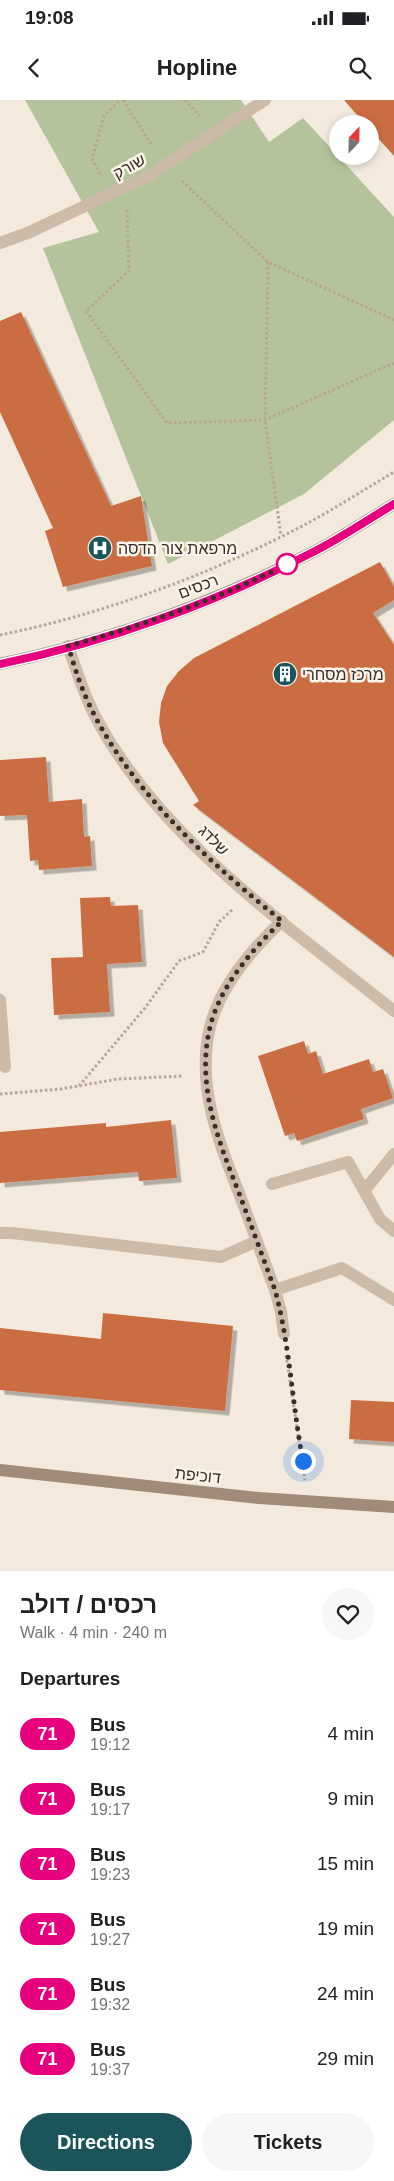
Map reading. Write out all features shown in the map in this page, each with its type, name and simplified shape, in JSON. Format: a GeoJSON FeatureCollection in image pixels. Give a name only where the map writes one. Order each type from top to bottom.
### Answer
{"type":"FeatureCollection","features":[{"type":"Feature","properties":{"kind":"street","name":"שורק"},"geometry":{"type":"LineString","coordinates":[[0,243],[30,232],[112,194],[164,165],[265,100]]}},
{"type":"Feature","properties":{"kind":"street","name":"רכסים"},"geometry":{"type":"LineString","coordinates":[[0,664],[117,633],[219,596],[319,549],[394,504]]}},
{"type":"Feature","properties":{"kind":"street","name":"שלדג"},"geometry":{"type":"LineString","coordinates":[[68,646],[83,690],[95,715],[127,765],[175,824],[248,894],[394,1011]]}},
{"type":"Feature","properties":{"kind":"street"},"geometry":{"type":"LineString","coordinates":[[282,921],[266,936],[244,963],[218,1005],[210,1026],[206,1049],[206,1076],[209,1106],[218,1141],[275,1290],[284,1334]]}},
{"type":"Feature","properties":{"kind":"street"},"geometry":{"type":"LineString","coordinates":[[0,1000],[6,1067]]}},
{"type":"Feature","properties":{"kind":"street"},"geometry":{"type":"LineString","coordinates":[[364,1191],[394,1154]]}},
{"type":"Feature","properties":{"kind":"street"},"geometry":{"type":"LineString","coordinates":[[272,1184],[348,1162],[380,1219],[394,1230]]}},
{"type":"Feature","properties":{"kind":"street"},"geometry":{"type":"LineString","coordinates":[[0,1234],[12,1232],[221,1257],[257,1242]]}},
{"type":"Feature","properties":{"kind":"street"},"geometry":{"type":"LineString","coordinates":[[275,1290],[342,1268],[394,1300]]}},
{"type":"Feature","properties":{"kind":"street","name":"דוכיפת"},"geometry":{"type":"LineString","coordinates":[[0,1470],[259,1498],[394,1507]]}},
{"type":"Feature","properties":{"kind":"path"},"geometry":{"type":"LineString","coordinates":[[394,320],[268,262],[164,165],[121,100],[104,116],[92,159],[112,194],[127,198],[128,270],[86,311],[167,423],[265,420],[394,362]]}},
{"type":"Feature","properties":{"kind":"path"},"geometry":{"type":"LineString","coordinates":[[268,262],[265,420],[281,536]]}},
{"type":"Feature","properties":{"kind":"path"},"geometry":{"type":"LineString","coordinates":[[0,635],[109,606],[208,570],[306,524],[394,472]]}},
{"type":"Feature","properties":{"kind":"path"},"geometry":{"type":"LineString","coordinates":[[79,1086],[145,1008],[179,961],[203,952],[218,922],[248,894]]}},
{"type":"Feature","properties":{"kind":"path"},"geometry":{"type":"LineString","coordinates":[[0,1094],[79,1086],[118,1079],[206,1076]]}},
{"type":"Feature","properties":{"kind":"path"},"geometry":{"type":"LineString","coordinates":[[284,1334],[295,1421],[303,1461],[306,1501]]}},
{"type":"Feature","properties":{"kind":"green space"},"geometry":{"type":"Polygon","coordinates":[[[25,100],[241,100],[269,142],[303,118],[329,146],[329,165],[346,165],[394,217],[394,420],[304,494],[168,564],[43,248],[99,232],[25,100]]]}},
{"type":"Feature","properties":{"kind":"building"},"geometry":{"type":"Polygon","coordinates":[[[344,100],[394,100],[394,156],[379,139],[379,115],[357,115],[344,100]]]}},
{"type":"Feature","properties":{"kind":"building"},"geometry":{"type":"Polygon","coordinates":[[[21,312],[111,506],[141,496],[152,566],[63,587],[45,531],[53,528],[0,412],[0,321],[21,312]]]}},
{"type":"Feature","properties":{"kind":"building"},"geometry":{"type":"Polygon","coordinates":[[[380,562],[394,587],[394,600],[373,613],[394,645],[394,957],[193,805],[199,801],[163,743],[159,722],[161,703],[167,686],[179,671],[194,658],[380,562]]]}},
{"type":"Feature","properties":{"kind":"building"},"geometry":{"type":"Polygon","coordinates":[[[46,757],[49,802],[82,799],[84,837],[90,836],[92,866],[39,870],[38,860],[30,861],[27,815],[0,816],[0,760],[46,757]]]}},
{"type":"Feature","properties":{"kind":"building"},"geometry":{"type":"Polygon","coordinates":[[[110,897],[111,906],[138,905],[142,962],[107,964],[110,1012],[54,1015],[51,958],[83,957],[80,898],[110,897]]]}},
{"type":"Feature","properties":{"kind":"building"},"geometry":{"type":"Polygon","coordinates":[[[304,1041],[308,1054],[316,1051],[323,1074],[369,1059],[373,1072],[383,1069],[393,1098],[361,1109],[364,1119],[297,1141],[294,1133],[285,1136],[258,1056],[304,1041]]]}},
{"type":"Feature","properties":{"kind":"building"},"geometry":{"type":"Polygon","coordinates":[[[171,1120],[177,1178],[139,1181],[138,1172],[0,1183],[0,1132],[106,1123],[106,1127],[171,1120]]]}},
{"type":"Feature","properties":{"kind":"building"},"geometry":{"type":"Polygon","coordinates":[[[103,1313],[233,1326],[225,1411],[0,1390],[0,1328],[101,1339],[103,1313]]]}},
{"type":"Feature","properties":{"kind":"building"},"geometry":{"type":"Polygon","coordinates":[[[351,1400],[394,1402],[394,1442],[349,1439],[351,1400]]]}},
{"type":"Feature","properties":{"kind":"bus line","name":"71"},"geometry":{"type":"LineString","coordinates":[[0,664],[117,633],[219,596],[319,549],[394,504]]}},
{"type":"Feature","properties":{"kind":"place","name":"מרפאת צור הדסה"},"geometry":{"type":"Point","coordinates":[100,548]}},
{"type":"Feature","properties":{"kind":"place","name":"מרכז מסחרי"},"geometry":{"type":"Point","coordinates":[285,674]}},
{"type":"Feature","properties":{"kind":"route"},"geometry":{"type":"LineString","coordinates":[[287,564],[219,596],[117,633],[68,646],[83,690],[95,715],[110,740],[147,792],[220,869],[282,921],[266,936],[246,961],[228,986],[218,1005],[210,1026],[206,1049],[206,1076],[209,1106],[218,1141],[275,1290],[281,1312],[295,1421],[303,1461]]}}]}
